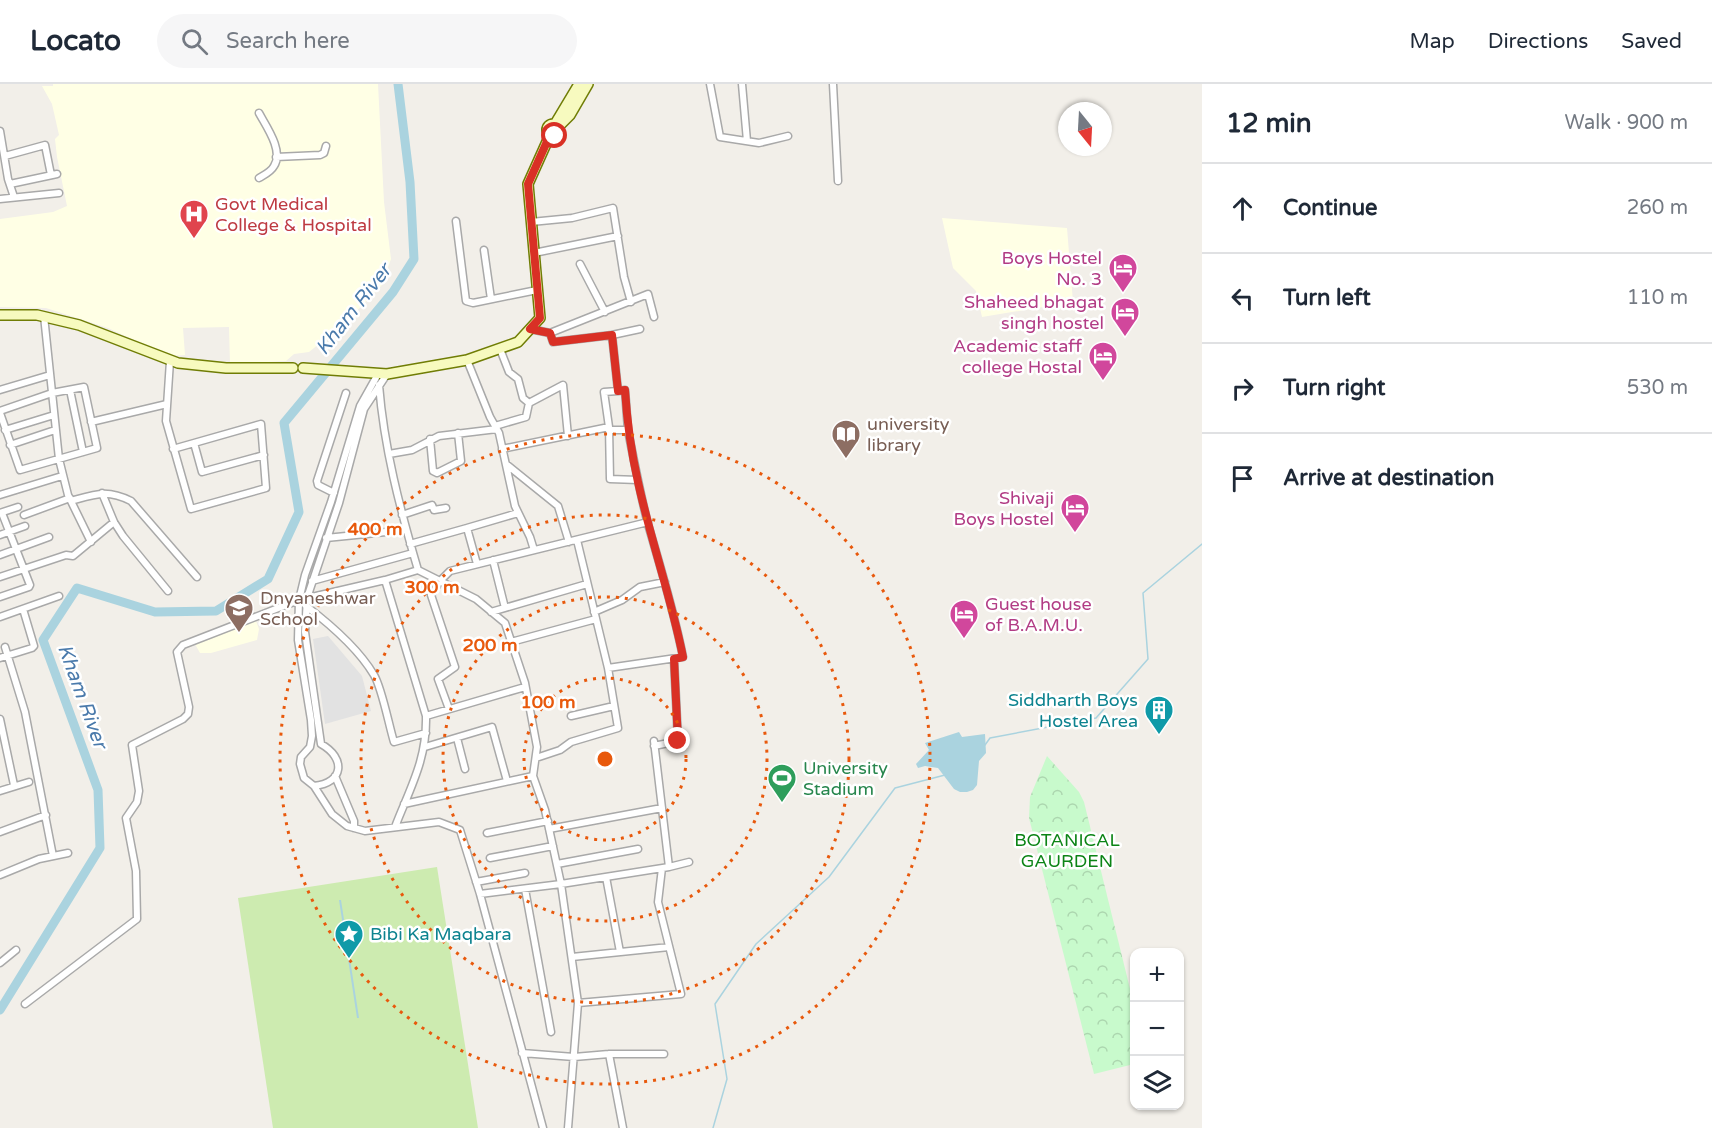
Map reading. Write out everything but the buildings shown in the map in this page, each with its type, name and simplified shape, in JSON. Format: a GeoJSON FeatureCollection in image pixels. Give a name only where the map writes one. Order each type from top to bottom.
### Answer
{"type":"FeatureCollection","features":[{"type":"Feature","properties":{"kind":"street"},"geometry":{"type":"LineString","coordinates":[[557,125],[579,84]]}},
{"type":"Feature","properties":{"kind":"street"},"geometry":{"type":"LineString","coordinates":[[557,125],[570,115],[588,84]]}},
{"type":"Feature","properties":{"kind":"street"},"geometry":{"type":"LineString","coordinates":[[710,84],[720,137],[759,143],[788,136]]}},
{"type":"Feature","properties":{"kind":"street"},"geometry":{"type":"LineString","coordinates":[[742,84],[747,141]]}},
{"type":"Feature","properties":{"kind":"street"},"geometry":{"type":"LineString","coordinates":[[833,84],[838,181]]}},
{"type":"Feature","properties":{"kind":"street"},"geometry":{"type":"LineString","coordinates":[[259,113],[273,140],[276,157],[273,169],[259,178]]}},
{"type":"Feature","properties":{"kind":"street"},"geometry":{"type":"LineString","coordinates":[[308,368],[382,374],[467,360],[518,342],[540,318],[528,184],[550,135],[557,135],[560,131],[557,125]]}},
{"type":"Feature","properties":{"kind":"street"},"geometry":{"type":"LineString","coordinates":[[0,131],[9,184],[14,198]]}},
{"type":"Feature","properties":{"kind":"street"},"geometry":{"type":"LineString","coordinates":[[5,156],[45,145],[54,174],[9,184]]}},
{"type":"Feature","properties":{"kind":"street"},"geometry":{"type":"LineString","coordinates":[[276,157],[320,155],[324,153],[326,146]]}},
{"type":"Feature","properties":{"kind":"street"},"geometry":{"type":"LineString","coordinates":[[0,199],[59,193]]}},
{"type":"Feature","properties":{"kind":"street"},"geometry":{"type":"LineString","coordinates":[[531,222],[572,218],[613,208],[624,277],[631,302]]}},
{"type":"Feature","properties":{"kind":"street"},"geometry":{"type":"LineString","coordinates":[[456,221],[465,299],[470,303],[537,290]]}},
{"type":"Feature","properties":{"kind":"street"},"geometry":{"type":"LineString","coordinates":[[534,253],[618,236]]}},
{"type":"Feature","properties":{"kind":"street"},"geometry":{"type":"LineString","coordinates":[[484,250],[491,299]]}},
{"type":"Feature","properties":{"kind":"street"},"geometry":{"type":"LineString","coordinates":[[580,264],[605,312]]}},
{"type":"Feature","properties":{"kind":"street"},"geometry":{"type":"LineString","coordinates":[[530,329],[550,333],[648,294],[654,316]]}},
{"type":"Feature","properties":{"kind":"street"},"geometry":{"type":"LineString","coordinates":[[0,315],[44,316],[79,325],[178,363],[226,368],[293,368]]}},
{"type":"Feature","properties":{"kind":"street"},"geometry":{"type":"LineString","coordinates":[[44,316],[55,430],[62,476],[70,499],[91,542]]}},
{"type":"Feature","properties":{"kind":"street"},"geometry":{"type":"LineString","coordinates":[[550,333],[553,342],[640,329]]}},
{"type":"Feature","properties":{"kind":"street"},"geometry":{"type":"LineString","coordinates":[[612,335],[618,391]]}},
{"type":"Feature","properties":{"kind":"street"},"geometry":{"type":"LineString","coordinates":[[500,348],[508,372],[518,379],[523,398],[529,403]]}},
{"type":"Feature","properties":{"kind":"street"},"geometry":{"type":"LineString","coordinates":[[467,360],[496,427],[515,506],[534,550]]}},
{"type":"Feature","properties":{"kind":"street"},"geometry":{"type":"LineString","coordinates":[[170,361],[166,421],[173,449],[191,509],[266,488],[261,424],[173,449]]}},
{"type":"Feature","properties":{"kind":"street"},"geometry":{"type":"LineString","coordinates":[[314,786],[327,784],[335,776],[339,766],[334,753],[321,744],[305,632],[307,602],[339,503],[364,409],[379,385],[382,374]]}},
{"type":"Feature","properties":{"kind":"street"},"geometry":{"type":"LineString","coordinates":[[382,374],[360,406],[334,493],[304,575],[299,600],[298,640],[312,736],[310,747],[301,758],[300,764],[304,778],[314,786],[332,814],[346,826],[365,831],[439,822],[460,830],[480,894],[543,1128]]}},
{"type":"Feature","properties":{"kind":"street"},"geometry":{"type":"LineString","coordinates":[[0,390],[50,375]]}},
{"type":"Feature","properties":{"kind":"street"},"geometry":{"type":"LineString","coordinates":[[379,385],[389,454],[402,515],[418,570]]}},
{"type":"Feature","properties":{"kind":"street"},"geometry":{"type":"LineString","coordinates":[[529,403],[563,386],[568,436]]}},
{"type":"Feature","properties":{"kind":"street"},"geometry":{"type":"LineString","coordinates":[[84,387],[97,448],[20,470],[0,412],[52,393],[70,390],[84,387]]}},
{"type":"Feature","properties":{"kind":"street"},"geometry":{"type":"LineString","coordinates":[[70,390],[83,452]]}},
{"type":"Feature","properties":{"kind":"street"},"geometry":{"type":"LineString","coordinates":[[608,668],[683,657],[674,610],[638,480],[628,430],[625,390],[604,392],[609,428],[610,479],[638,480]]}},
{"type":"Feature","properties":{"kind":"street"},"geometry":{"type":"LineString","coordinates":[[334,493],[318,485],[317,481],[346,393]]}},
{"type":"Feature","properties":{"kind":"street"},"geometry":{"type":"LineString","coordinates":[[389,454],[412,450],[430,439],[496,427],[526,417],[529,403]]}},
{"type":"Feature","properties":{"kind":"street"},"geometry":{"type":"LineString","coordinates":[[91,423],[167,404]]}},
{"type":"Feature","properties":{"kind":"street"},"geometry":{"type":"LineString","coordinates":[[5,430],[54,415]]}},
{"type":"Feature","properties":{"kind":"street"},"geometry":{"type":"LineString","coordinates":[[502,449],[609,428],[628,430]]}},
{"type":"Feature","properties":{"kind":"street"},"geometry":{"type":"LineString","coordinates":[[10,445],[55,430]]}},
{"type":"Feature","properties":{"kind":"street"},"geometry":{"type":"LineString","coordinates":[[430,439],[434,471],[437,473],[461,462],[458,434]]}},
{"type":"Feature","properties":{"kind":"street"},"geometry":{"type":"LineString","coordinates":[[194,443],[202,472],[264,455]]}},
{"type":"Feature","properties":{"kind":"street"},"geometry":{"type":"LineString","coordinates":[[505,463],[558,506],[569,542]]}},
{"type":"Feature","properties":{"kind":"street"},"geometry":{"type":"LineString","coordinates":[[0,495],[62,476]]}},
{"type":"Feature","properties":{"kind":"street"},"geometry":{"type":"LineString","coordinates":[[102,493],[114,522],[123,536],[168,591]]}},
{"type":"Feature","properties":{"kind":"street"},"geometry":{"type":"LineString","coordinates":[[24,515],[70,499],[102,493],[116,494],[131,501],[197,578]]}},
{"type":"Feature","properties":{"kind":"street"},"geometry":{"type":"LineString","coordinates":[[402,515],[432,505],[434,510],[446,508]]}},
{"type":"Feature","properties":{"kind":"street"},"geometry":{"type":"LineString","coordinates":[[0,597],[29,587],[1,513],[18,507]]}},
{"type":"Feature","properties":{"kind":"street"},"geometry":{"type":"LineString","coordinates":[[410,544],[518,513]]}},
{"type":"Feature","properties":{"kind":"street"},"geometry":{"type":"LineString","coordinates":[[0,577],[66,555],[73,556],[114,522]]}},
{"type":"Feature","properties":{"kind":"street"},"geometry":{"type":"LineString","coordinates":[[449,710],[438,679],[455,667],[431,595],[450,571],[648,522]]}},
{"type":"Feature","properties":{"kind":"street"},"geometry":{"type":"LineString","coordinates":[[0,535],[25,526]]}},
{"type":"Feature","properties":{"kind":"street"},"geometry":{"type":"LineString","coordinates":[[467,528],[477,564]]}},
{"type":"Feature","properties":{"kind":"street"},"geometry":{"type":"LineString","coordinates":[[326,538],[406,530]]}},
{"type":"Feature","properties":{"kind":"street"},"geometry":{"type":"LineString","coordinates":[[0,555],[49,537]]}},
{"type":"Feature","properties":{"kind":"street"},"geometry":{"type":"LineString","coordinates":[[536,758],[560,750],[570,742],[618,728],[608,668],[577,540]]}},
{"type":"Feature","properties":{"kind":"street"},"geometry":{"type":"LineString","coordinates":[[312,581],[413,553]]}},
{"type":"Feature","properties":{"kind":"street"},"geometry":{"type":"LineString","coordinates":[[493,560],[505,608]]}},
{"type":"Feature","properties":{"kind":"street"},"geometry":{"type":"LineString","coordinates":[[307,602],[418,570],[476,599],[505,623],[525,687],[537,747],[533,776],[548,821],[557,864],[579,1003],[568,1128]]}},
{"type":"Feature","properties":{"kind":"street"},"geometry":{"type":"LineString","coordinates":[[386,580],[426,716],[425,747],[422,760],[395,827]]}},
{"type":"Feature","properties":{"kind":"street"},"geometry":{"type":"LineString","coordinates":[[511,642],[595,615],[640,587],[665,582]]}},
{"type":"Feature","properties":{"kind":"street"},"geometry":{"type":"LineString","coordinates":[[491,612],[587,584]]}},
{"type":"Feature","properties":{"kind":"street"},"geometry":{"type":"LineString","coordinates":[[0,617],[59,596]]}},
{"type":"Feature","properties":{"kind":"street"},"geometry":{"type":"LineString","coordinates":[[25,1004],[138,919],[136,871],[126,818],[136,802],[139,791],[132,745],[183,719],[188,714],[189,707],[177,652],[183,645],[299,600],[307,602],[347,642],[375,676],[394,742],[426,733]]}},
{"type":"Feature","properties":{"kind":"street"},"geometry":{"type":"LineString","coordinates":[[0,658],[34,646],[23,609]]}},
{"type":"Feature","properties":{"kind":"street"},"geometry":{"type":"LineString","coordinates":[[5,647],[25,712],[53,856]]}},
{"type":"Feature","properties":{"kind":"street"},"geometry":{"type":"LineString","coordinates":[[579,1003],[681,994],[658,902],[666,868],[654,743],[678,741],[674,659]]}},
{"type":"Feature","properties":{"kind":"street"},"geometry":{"type":"LineString","coordinates":[[426,716],[525,687]]}},
{"type":"Feature","properties":{"kind":"street"},"geometry":{"type":"LineString","coordinates":[[570,716],[614,706]]}},
{"type":"Feature","properties":{"kind":"street"},"geometry":{"type":"LineString","coordinates":[[0,719],[4,752],[14,785]]}},
{"type":"Feature","properties":{"kind":"street"},"geometry":{"type":"LineString","coordinates":[[425,747],[492,728],[507,782]]}},
{"type":"Feature","properties":{"kind":"street"},"geometry":{"type":"LineString","coordinates":[[457,738],[465,769]]}},
{"type":"Feature","properties":{"kind":"street"},"geometry":{"type":"LineString","coordinates":[[310,747],[321,744]]}},
{"type":"Feature","properties":{"kind":"street"},"geometry":{"type":"LineString","coordinates":[[335,776],[354,821],[354,828]]}},
{"type":"Feature","properties":{"kind":"street"},"geometry":{"type":"LineString","coordinates":[[404,804],[533,776]]}},
{"type":"Feature","properties":{"kind":"street"},"geometry":{"type":"LineString","coordinates":[[0,791],[29,782]]}},
{"type":"Feature","properties":{"kind":"street"},"geometry":{"type":"LineString","coordinates":[[549,829],[662,808]]}},
{"type":"Feature","properties":{"kind":"street"},"geometry":{"type":"LineString","coordinates":[[0,832],[46,815]]}},
{"type":"Feature","properties":{"kind":"street"},"geometry":{"type":"LineString","coordinates":[[487,832],[548,821]]}},
{"type":"Feature","properties":{"kind":"street"},"geometry":{"type":"LineString","coordinates":[[490,858],[553,846]]}},
{"type":"Feature","properties":{"kind":"street"},"geometry":{"type":"LineString","coordinates":[[557,864],[638,849]]}},
{"type":"Feature","properties":{"kind":"street"},"geometry":{"type":"LineString","coordinates":[[0,875],[39,859],[68,853]]}},
{"type":"Feature","properties":{"kind":"street"},"geometry":{"type":"LineString","coordinates":[[480,894],[666,868],[689,862]]}},
{"type":"Feature","properties":{"kind":"street"},"geometry":{"type":"LineString","coordinates":[[476,882],[525,873]]}},
{"type":"Feature","properties":{"kind":"street"},"geometry":{"type":"LineString","coordinates":[[606,877],[620,952]]}},
{"type":"Feature","properties":{"kind":"street"},"geometry":{"type":"LineString","coordinates":[[525,889],[551,1032]]}},
{"type":"Feature","properties":{"kind":"street"},"geometry":{"type":"LineString","coordinates":[[572,957],[669,947]]}},
{"type":"Feature","properties":{"kind":"street"},"geometry":{"type":"LineString","coordinates":[[0,963],[16,950]]}},
{"type":"Feature","properties":{"kind":"street"},"geometry":{"type":"LineString","coordinates":[[522,1053],[574,1057],[609,1054],[664,1054]]}},
{"type":"Feature","properties":{"kind":"street"},"geometry":{"type":"LineString","coordinates":[[609,1054],[623,1128]]}},
{"type":"Feature","properties":{"kind":"shaded area","name":"Govt Medical College & Hospital"},"geometry":{"type":"Polygon","coordinates":[[[53,84],[378,84],[384,202],[391,259],[382,285],[344,324],[309,352],[294,354],[286,361],[230,364],[229,327],[183,328],[185,355],[168,356],[108,328],[46,308],[0,307],[0,219],[53,212],[67,206],[57,157],[55,139],[59,135],[52,104],[42,86],[53,86],[53,84]]]}},
{"type":"Feature","properties":{"kind":"shaded area"},"geometry":{"type":"Polygon","coordinates":[[[942,218],[1067,228],[1073,302],[982,317],[976,291],[953,268],[942,218]]]}},
{"type":"Feature","properties":{"kind":"shaded area","name":"Dnyaneshwar School"},"geometry":{"type":"Polygon","coordinates":[[[256,621],[259,629],[257,640],[211,653],[200,653],[195,644],[256,621]]]}},
{"type":"Feature","properties":{"kind":"shaded area"},"geometry":{"type":"Polygon","coordinates":[[[328,636],[362,676],[371,711],[325,724],[313,639],[328,636]]]}},
{"type":"Feature","properties":{"kind":"green space","name":"BOTANICAL GAURDEN"},"geometry":{"type":"Polygon","coordinates":[[[1047,756],[1079,792],[1084,802],[1130,989],[1130,1065],[1094,1074],[1029,818],[1030,797],[1047,756]]]}},
{"type":"Feature","properties":{"kind":"green space","name":"Bibi Ka Maqbara"},"geometry":{"type":"Polygon","coordinates":[[[437,867],[478,1128],[273,1128],[238,898],[437,867]]]}},
{"type":"Feature","properties":{"kind":"water"},"geometry":{"type":"Polygon","coordinates":[[[959,732],[962,737],[985,734],[986,753],[979,761],[977,785],[973,790],[967,792],[954,789],[938,768],[925,766],[918,768],[916,764],[929,750],[925,743],[959,732]]]}},
{"type":"Feature","properties":{"kind":"water"},"geometry":{"type":"Polygon","coordinates":[[[339,900],[341,900],[359,1018],[357,1018],[339,900]]]}},
{"type":"Feature","properties":{"kind":"waterway","name":"Kham River"},"geometry":{"type":"LineString","coordinates":[[0,1010],[100,848],[98,790],[43,640],[77,588],[155,612],[216,611],[268,579],[299,512],[284,423],[393,292],[414,259],[410,182],[398,84]]}},
{"type":"Feature","properties":{"kind":"waterway"},"geometry":{"type":"LineString","coordinates":[[985,745],[990,738],[1096,718],[1148,659],[1143,593],[1202,544]]}},
{"type":"Feature","properties":{"kind":"waterway"},"geometry":{"type":"LineString","coordinates":[[713,1128],[727,1079],[715,1004],[756,944],[829,877],[895,788],[945,775]]}},
{"type":"Feature","properties":{"kind":"place","name":"Govt Medical College & Hospital"},"geometry":{"type":"Point","coordinates":[194,240]}},
{"type":"Feature","properties":{"kind":"place","name":"Boys Hostel No. 3"},"geometry":{"type":"Point","coordinates":[1123,294]}},
{"type":"Feature","properties":{"kind":"place","name":"Shaheed bhagat singh hostel"},"geometry":{"type":"Point","coordinates":[1125,338]}},
{"type":"Feature","properties":{"kind":"place","name":"Academic staff college Hostal"},"geometry":{"type":"Point","coordinates":[1103,382]}},
{"type":"Feature","properties":{"kind":"place","name":"university library"},"geometry":{"type":"Point","coordinates":[846,460]}},
{"type":"Feature","properties":{"kind":"place","name":"Shivaji Boys Hostel"},"geometry":{"type":"Point","coordinates":[1075,534]}},
{"type":"Feature","properties":{"kind":"place","name":"Dnyaneshwar School"},"geometry":{"type":"Point","coordinates":[239,634]}},
{"type":"Feature","properties":{"kind":"place","name":"Guest house of B.A.M.U."},"geometry":{"type":"Point","coordinates":[964,640]}},
{"type":"Feature","properties":{"kind":"place","name":"Siddharth Boys Hostel Area"},"geometry":{"type":"Point","coordinates":[1159,736]}},
{"type":"Feature","properties":{"kind":"place","name":"University Stadium"},"geometry":{"type":"Point","coordinates":[782,804]}},
{"type":"Feature","properties":{"kind":"place","name":"Bibi Ka Maqbara"},"geometry":{"type":"Point","coordinates":[349,960]}},
{"type":"Feature","properties":{"kind":"route"},"geometry":{"type":"LineString","coordinates":[[555,136],[550,135],[528,184],[540,318],[530,329],[550,333],[553,342],[612,335],[618,391],[625,390],[628,430],[638,480],[674,610],[683,657],[674,659],[678,741]]}}]}
